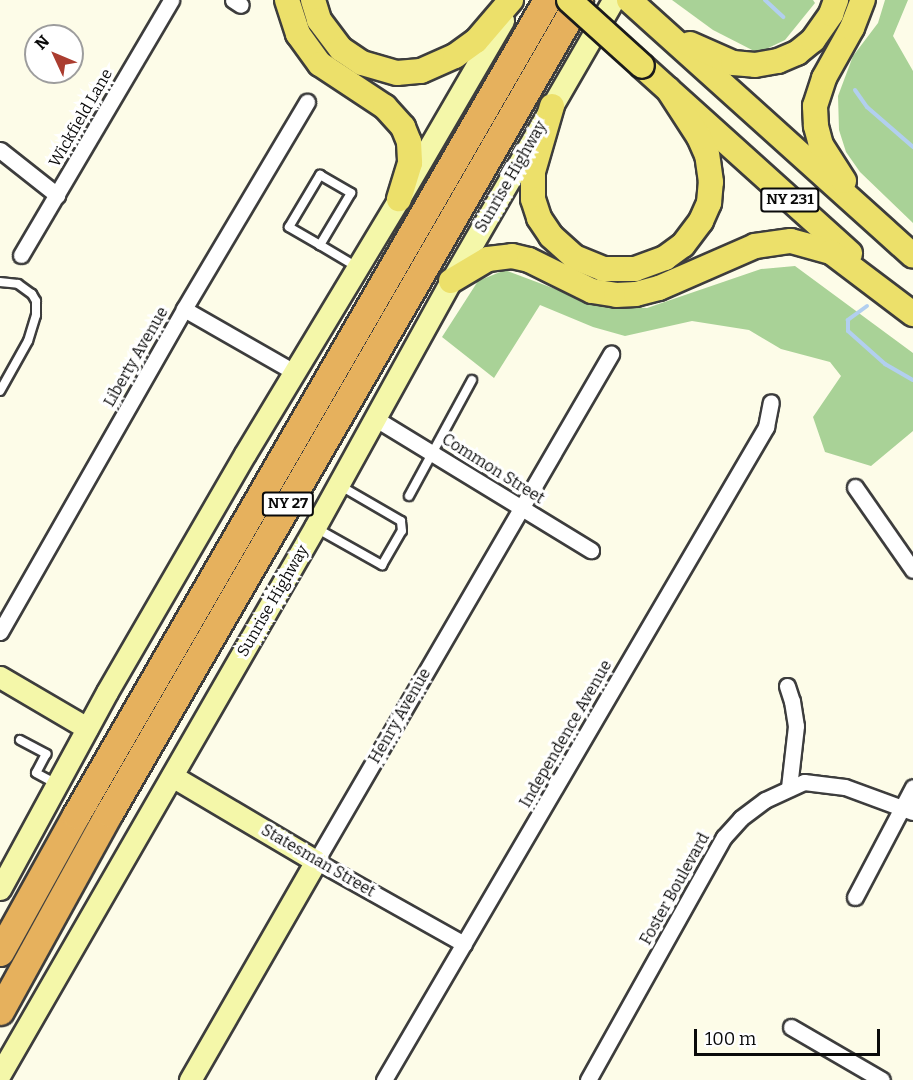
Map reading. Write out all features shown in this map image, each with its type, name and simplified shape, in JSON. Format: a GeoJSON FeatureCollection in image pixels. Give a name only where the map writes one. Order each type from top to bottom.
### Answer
{"type":"FeatureCollection","features":[{"type":"Feature","properties":{"kind":"highway","name":"NY 27"},"geometry":{"type":"LineString","coordinates":[[0,952],[81,805],[547,0]]}},
{"type":"Feature","properties":{"kind":"highway","name":"Sunrise Highway"},"geometry":{"type":"LineString","coordinates":[[0,1011],[110,813],[579,0]]}},
{"type":"Feature","properties":{"kind":"main road"},"geometry":{"type":"LineString","coordinates":[[288,0],[298,34],[312,56],[329,72],[385,107],[403,127],[409,142],[410,164],[399,199]]}},
{"type":"Feature","properties":{"kind":"main road"},"geometry":{"type":"LineString","coordinates":[[313,0],[319,20],[341,49],[362,63],[397,73],[421,71],[455,56],[476,41],[513,0]]}},
{"type":"Feature","properties":{"kind":"main road"},"geometry":{"type":"LineString","coordinates":[[0,889],[87,728],[294,372],[399,199],[513,0]]}},
{"type":"Feature","properties":{"kind":"main road","name":"NY 231"},"geometry":{"type":"LineString","coordinates":[[569,0],[913,312]]}},
{"type":"Feature","properties":{"kind":"main road","name":"Sunrise Highway"},"geometry":{"type":"LineString","coordinates":[[0,1074],[339,485],[451,281],[613,0]]}},
{"type":"Feature","properties":{"kind":"main road","name":"NY 231"},"geometry":{"type":"LineString","coordinates":[[629,0],[913,256]]}},
{"type":"Feature","properties":{"kind":"main road"},"geometry":{"type":"LineString","coordinates":[[662,29],[722,59],[744,64],[767,64],[797,53],[813,40],[831,14],[836,0]]}},
{"type":"Feature","properties":{"kind":"main road"},"geometry":{"type":"LineString","coordinates":[[863,0],[852,28],[824,78],[817,95],[815,115],[818,135],[825,154],[870,217]]}},
{"type":"Feature","properties":{"kind":"main road"},"geometry":{"type":"LineString","coordinates":[[552,106],[532,172],[533,199],[539,218],[551,236],[574,257],[603,269],[635,269],[665,258],[683,245],[701,221],[709,203],[711,182],[707,155],[699,137],[668,89]]}},
{"type":"Feature","properties":{"kind":"main road"},"geometry":{"type":"LineString","coordinates":[[451,281],[488,259],[512,256],[529,260],[592,291],[616,295],[636,294],[670,284],[755,246],[791,241],[831,252],[872,286],[913,312]]}},
{"type":"Feature","properties":{"kind":"main road"},"geometry":{"type":"LineString","coordinates":[[0,677],[87,728]]}},
{"type":"Feature","properties":{"kind":"main road","name":"Statesman Street"},"geometry":{"type":"LineString","coordinates":[[172,776],[316,861]]}},
{"type":"Feature","properties":{"kind":"main road","name":"Henry Avenue"},"geometry":{"type":"LineString","coordinates":[[190,1080],[316,861]]}},
{"type":"Feature","properties":{"kind":"street","name":"Wickfield Lane"},"geometry":{"type":"LineString","coordinates":[[21,255],[171,0]]}},
{"type":"Feature","properties":{"kind":"street","name":"Liberty Avenue"},"geometry":{"type":"LineString","coordinates":[[0,632],[184,309],[307,102]]}},
{"type":"Feature","properties":{"kind":"street"},"geometry":{"type":"LineString","coordinates":[[0,150],[57,195]]}},
{"type":"Feature","properties":{"kind":"street"},"geometry":{"type":"LineString","coordinates":[[184,309],[294,372]]}},
{"type":"Feature","properties":{"kind":"street","name":"Henry Avenue"},"geometry":{"type":"LineString","coordinates":[[316,861],[611,354]]}},
{"type":"Feature","properties":{"kind":"street","name":"Independence Avenue"},"geometry":{"type":"LineString","coordinates":[[384,1080],[766,427],[771,402]]}},
{"type":"Feature","properties":{"kind":"street","name":"Common Street"},"geometry":{"type":"LineString","coordinates":[[376,419],[591,550]]}},
{"type":"Feature","properties":{"kind":"street"},"geometry":{"type":"LineString","coordinates":[[855,487],[913,570]]}},
{"type":"Feature","properties":{"kind":"street"},"geometry":{"type":"LineString","coordinates":[[787,686],[796,726],[789,787]]}},
{"type":"Feature","properties":{"kind":"street","name":"Foster Boulevard"},"geometry":{"type":"LineString","coordinates":[[588,1080],[724,837],[749,812],[789,787],[804,783],[823,783],[872,795],[908,809]]}},
{"type":"Feature","properties":{"kind":"street"},"geometry":{"type":"LineString","coordinates":[[855,897],[908,809],[913,787]]}},
{"type":"Feature","properties":{"kind":"street","name":"Statesman Street"},"geometry":{"type":"LineString","coordinates":[[316,861],[464,944]]}},
{"type":"Feature","properties":{"kind":"street"},"geometry":{"type":"LineString","coordinates":[[791,1027],[882,1080]]}},
{"type":"Feature","properties":{"kind":"lane"},"geometry":{"type":"LineString","coordinates":[[320,244],[351,193],[320,175],[289,227],[358,268]]}},
{"type":"Feature","properties":{"kind":"lane"},"geometry":{"type":"LineString","coordinates":[[0,282],[18,284],[32,294],[36,301],[36,315],[28,341],[0,391]]}},
{"type":"Feature","properties":{"kind":"lane"},"geometry":{"type":"LineString","coordinates":[[409,496],[472,380]]}},
{"type":"Feature","properties":{"kind":"lane"},"geometry":{"type":"LineString","coordinates":[[315,527],[382,566],[402,531],[401,521],[339,485]]}},
{"type":"Feature","properties":{"kind":"lane"},"geometry":{"type":"LineString","coordinates":[[20,740],[46,754],[36,773],[56,784]]}},
{"type":"Feature","properties":{"kind":"green space"},"geometry":{"type":"Polygon","coordinates":[[[672,0],[813,0],[815,3],[785,40],[758,53],[713,30],[672,0]]]}},
{"type":"Feature","properties":{"kind":"green space"},"geometry":{"type":"Polygon","coordinates":[[[885,0],[908,0],[893,36],[913,71],[913,223],[860,172],[846,152],[839,130],[838,96],[853,56],[878,23],[885,0]]]}},
{"type":"Feature","properties":{"kind":"green space"},"geometry":{"type":"Polygon","coordinates":[[[795,266],[913,353],[913,431],[871,466],[825,452],[813,417],[841,376],[830,362],[781,349],[749,330],[692,321],[625,336],[593,327],[540,305],[494,378],[442,337],[478,281],[505,270],[598,305],[647,308],[761,269],[795,266]]]}},
{"type":"Feature","properties":{"kind":"waterway"},"geometry":{"type":"LineString","coordinates":[[765,0],[783,17]]}},
{"type":"Feature","properties":{"kind":"waterway"},"geometry":{"type":"LineString","coordinates":[[855,90],[867,107],[913,147]]}},
{"type":"Feature","properties":{"kind":"waterway"},"geometry":{"type":"LineString","coordinates":[[867,306],[848,320],[848,331],[885,364],[913,380]]}}]}
